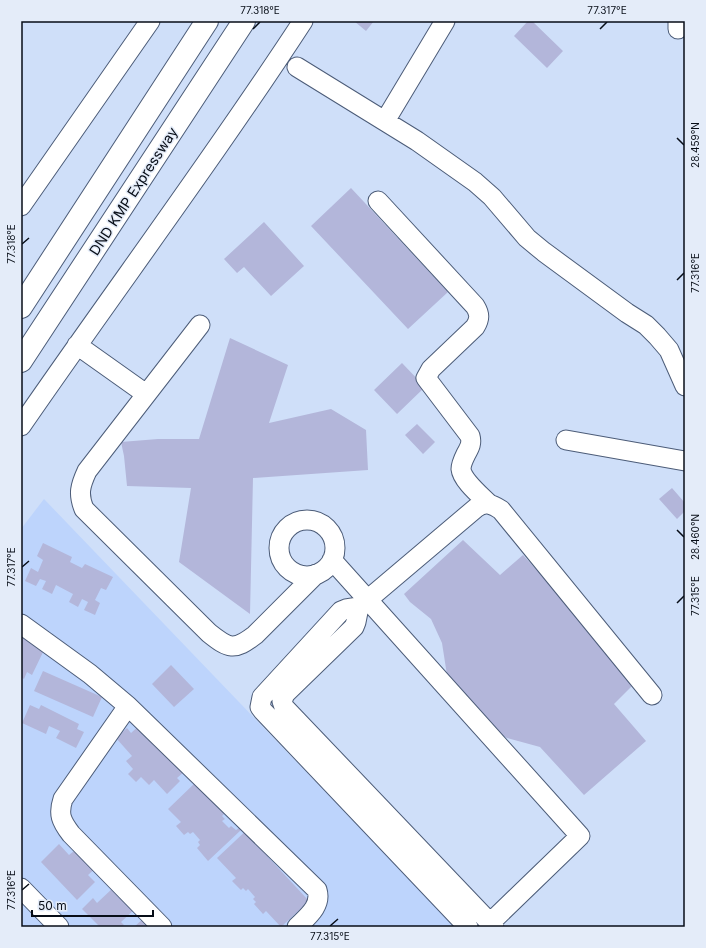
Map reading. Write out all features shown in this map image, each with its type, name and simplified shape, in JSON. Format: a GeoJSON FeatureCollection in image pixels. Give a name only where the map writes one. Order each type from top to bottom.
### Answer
{"type":"FeatureCollection","features":[{"type":"Feature","properties":{"kind":"highway"},"geometry":{"type":"LineString","coordinates":[[21,307],[207,21]]}},
{"type":"Feature","properties":{"kind":"highway","name":"DND KMP Expressway"},"geometry":{"type":"LineString","coordinates":[[21,361],[244,21]]}},
{"type":"Feature","properties":{"kind":"street"},"geometry":{"type":"LineString","coordinates":[[21,206],[150,21]]}},
{"type":"Feature","properties":{"kind":"street"},"geometry":{"type":"LineString","coordinates":[[21,426],[254,95],[302,21]]}},
{"type":"Feature","properties":{"kind":"street"},"geometry":{"type":"LineString","coordinates":[[385,121],[445,21]]}},
{"type":"Feature","properties":{"kind":"street"},"geometry":{"type":"LineString","coordinates":[[297,67],[322,81],[417,141],[475,182],[492,197],[527,238],[544,252],[646,325],[669,350],[685,386]]}},
{"type":"Feature","properties":{"kind":"street"},"geometry":{"type":"LineString","coordinates":[[378,201],[475,306],[480,314],[479,321],[475,327],[431,369],[426,378],[470,436],[470,446],[462,462],[461,469],[464,477],[488,504]]}},
{"type":"Feature","properties":{"kind":"street"},"geometry":{"type":"LineString","coordinates":[[200,325],[87,471],[80,489],[80,499],[84,509],[209,633],[222,644],[234,647],[244,644],[255,635],[316,574],[327,567],[332,560],[335,547],[332,536],[326,528],[317,522],[306,520],[296,522],[287,528],[281,538],[279,548],[282,559],[288,568],[297,574],[316,574]]}},
{"type":"Feature","properties":{"kind":"street"},"geometry":{"type":"LineString","coordinates":[[77,345],[146,394]]}},
{"type":"Feature","properties":{"kind":"street"},"geometry":{"type":"LineString","coordinates":[[566,440],[685,461]]}},
{"type":"Feature","properties":{"kind":"street"},"geometry":{"type":"LineString","coordinates":[[468,927],[263,711],[260,707],[262,697],[341,611],[363,603],[471,512],[481,505],[488,504],[494,505],[501,510],[652,695]]}},
{"type":"Feature","properties":{"kind":"street"},"geometry":{"type":"LineString","coordinates":[[332,560],[363,603],[580,836],[492,925],[284,707],[282,701],[285,694],[354,627],[363,603]]}},
{"type":"Feature","properties":{"kind":"street"},"geometry":{"type":"LineString","coordinates":[[21,624],[90,674],[128,706],[317,890],[319,900],[316,906],[296,927]]}},
{"type":"Feature","properties":{"kind":"street"},"geometry":{"type":"LineString","coordinates":[[128,706],[63,799],[60,814],[64,825],[70,834],[162,927]]}},
{"type":"Feature","properties":{"kind":"street"},"geometry":{"type":"LineString","coordinates":[[21,888],[59,927]]}},
{"type":"Feature","properties":{"kind":"shaded area"},"geometry":{"type":"Polygon","coordinates":[[[44,499],[455,927],[21,927],[21,529],[44,499]]]}},
{"type":"Feature","properties":{"kind":"building"},"geometry":{"type":"Polygon","coordinates":[[[354,21],[374,21],[366,31],[354,21]]]}},
{"type":"Feature","properties":{"kind":"building"},"geometry":{"type":"Polygon","coordinates":[[[528,21],[532,21],[563,51],[547,68],[514,36],[528,21]]]}},
{"type":"Feature","properties":{"kind":"building"},"geometry":{"type":"Polygon","coordinates":[[[351,188],[448,292],[408,329],[311,226],[351,188]]]}},
{"type":"Feature","properties":{"kind":"building"},"geometry":{"type":"Polygon","coordinates":[[[264,222],[304,266],[271,296],[244,267],[237,273],[224,259],[264,222]]]}},
{"type":"Feature","properties":{"kind":"building"},"geometry":{"type":"Polygon","coordinates":[[[230,338],[288,365],[269,423],[331,409],[366,430],[368,470],[253,478],[250,614],[179,562],[191,488],[127,486],[121,442],[158,439],[199,439],[230,338]]]}},
{"type":"Feature","properties":{"kind":"building"},"geometry":{"type":"Polygon","coordinates":[[[402,363],[425,387],[397,414],[374,390],[402,363]]]}},
{"type":"Feature","properties":{"kind":"building"},"geometry":{"type":"Polygon","coordinates":[[[417,424],[435,442],[423,454],[405,435],[417,424]]]}},
{"type":"Feature","properties":{"kind":"building"},"geometry":{"type":"Polygon","coordinates":[[[672,488],[685,503],[685,511],[677,519],[659,499],[672,488]]]}},
{"type":"Feature","properties":{"kind":"building"},"geometry":{"type":"Polygon","coordinates":[[[463,540],[500,575],[523,555],[631,674],[634,684],[614,704],[646,741],[584,795],[540,747],[507,738],[476,718],[447,675],[442,643],[431,619],[410,602],[404,594],[463,540]]]}},
{"type":"Feature","properties":{"kind":"building"},"geometry":{"type":"Polygon","coordinates":[[[43,543],[72,557],[70,562],[82,568],[85,564],[113,577],[106,590],[101,588],[95,600],[100,603],[95,615],[84,610],[88,602],[82,599],[78,607],[69,602],[73,594],[56,585],[52,594],[42,589],[46,581],[40,579],[36,586],[25,581],[31,568],[38,572],[43,560],[37,556],[43,543]]]}},
{"type":"Feature","properties":{"kind":"building"},"geometry":{"type":"Polygon","coordinates":[[[21,637],[45,648],[32,675],[27,672],[24,679],[21,677],[21,637]]]}},
{"type":"Feature","properties":{"kind":"building"},"geometry":{"type":"Polygon","coordinates":[[[171,665],[194,689],[174,707],[152,684],[171,665]]]}},
{"type":"Feature","properties":{"kind":"building"},"geometry":{"type":"Polygon","coordinates":[[[43,671],[102,697],[93,717],[34,691],[43,671]]]}},
{"type":"Feature","properties":{"kind":"building"},"geometry":{"type":"Polygon","coordinates":[[[30,705],[39,709],[41,705],[79,724],[77,729],[84,732],[76,748],[56,738],[60,731],[49,726],[46,734],[22,723],[30,705]]]}},
{"type":"Feature","properties":{"kind":"building"},"geometry":{"type":"Polygon","coordinates":[[[141,724],[185,771],[177,778],[180,781],[167,794],[154,780],[149,785],[141,777],[136,782],[128,774],[133,769],[126,761],[132,756],[116,738],[127,728],[131,733],[141,724]]]}},
{"type":"Feature","properties":{"kind":"building"},"geometry":{"type":"Polygon","coordinates":[[[196,782],[225,813],[222,816],[225,819],[222,821],[229,828],[231,826],[236,830],[239,828],[241,830],[208,861],[197,848],[200,845],[198,842],[200,840],[193,832],[190,834],[188,832],[184,835],[176,826],[181,822],[168,809],[196,782]]]}},
{"type":"Feature","properties":{"kind":"building"},"geometry":{"type":"Polygon","coordinates":[[[251,826],[274,851],[268,857],[309,901],[281,927],[266,911],[263,914],[254,904],[256,902],[253,899],[255,897],[248,889],[246,891],[243,888],[241,890],[232,881],[236,878],[217,858],[251,826]]]}},
{"type":"Feature","properties":{"kind":"building"},"geometry":{"type":"Polygon","coordinates":[[[59,844],[69,855],[79,847],[98,866],[88,875],[95,882],[77,900],[41,862],[59,844]]]}},
{"type":"Feature","properties":{"kind":"building"},"geometry":{"type":"Polygon","coordinates":[[[114,887],[135,909],[121,922],[124,925],[122,927],[100,927],[82,909],[93,898],[97,903],[114,887]]]}},
{"type":"Feature","properties":{"kind":"building"},"geometry":{"type":"Polygon","coordinates":[[[145,917],[154,927],[134,927],[145,917]]]}}]}
